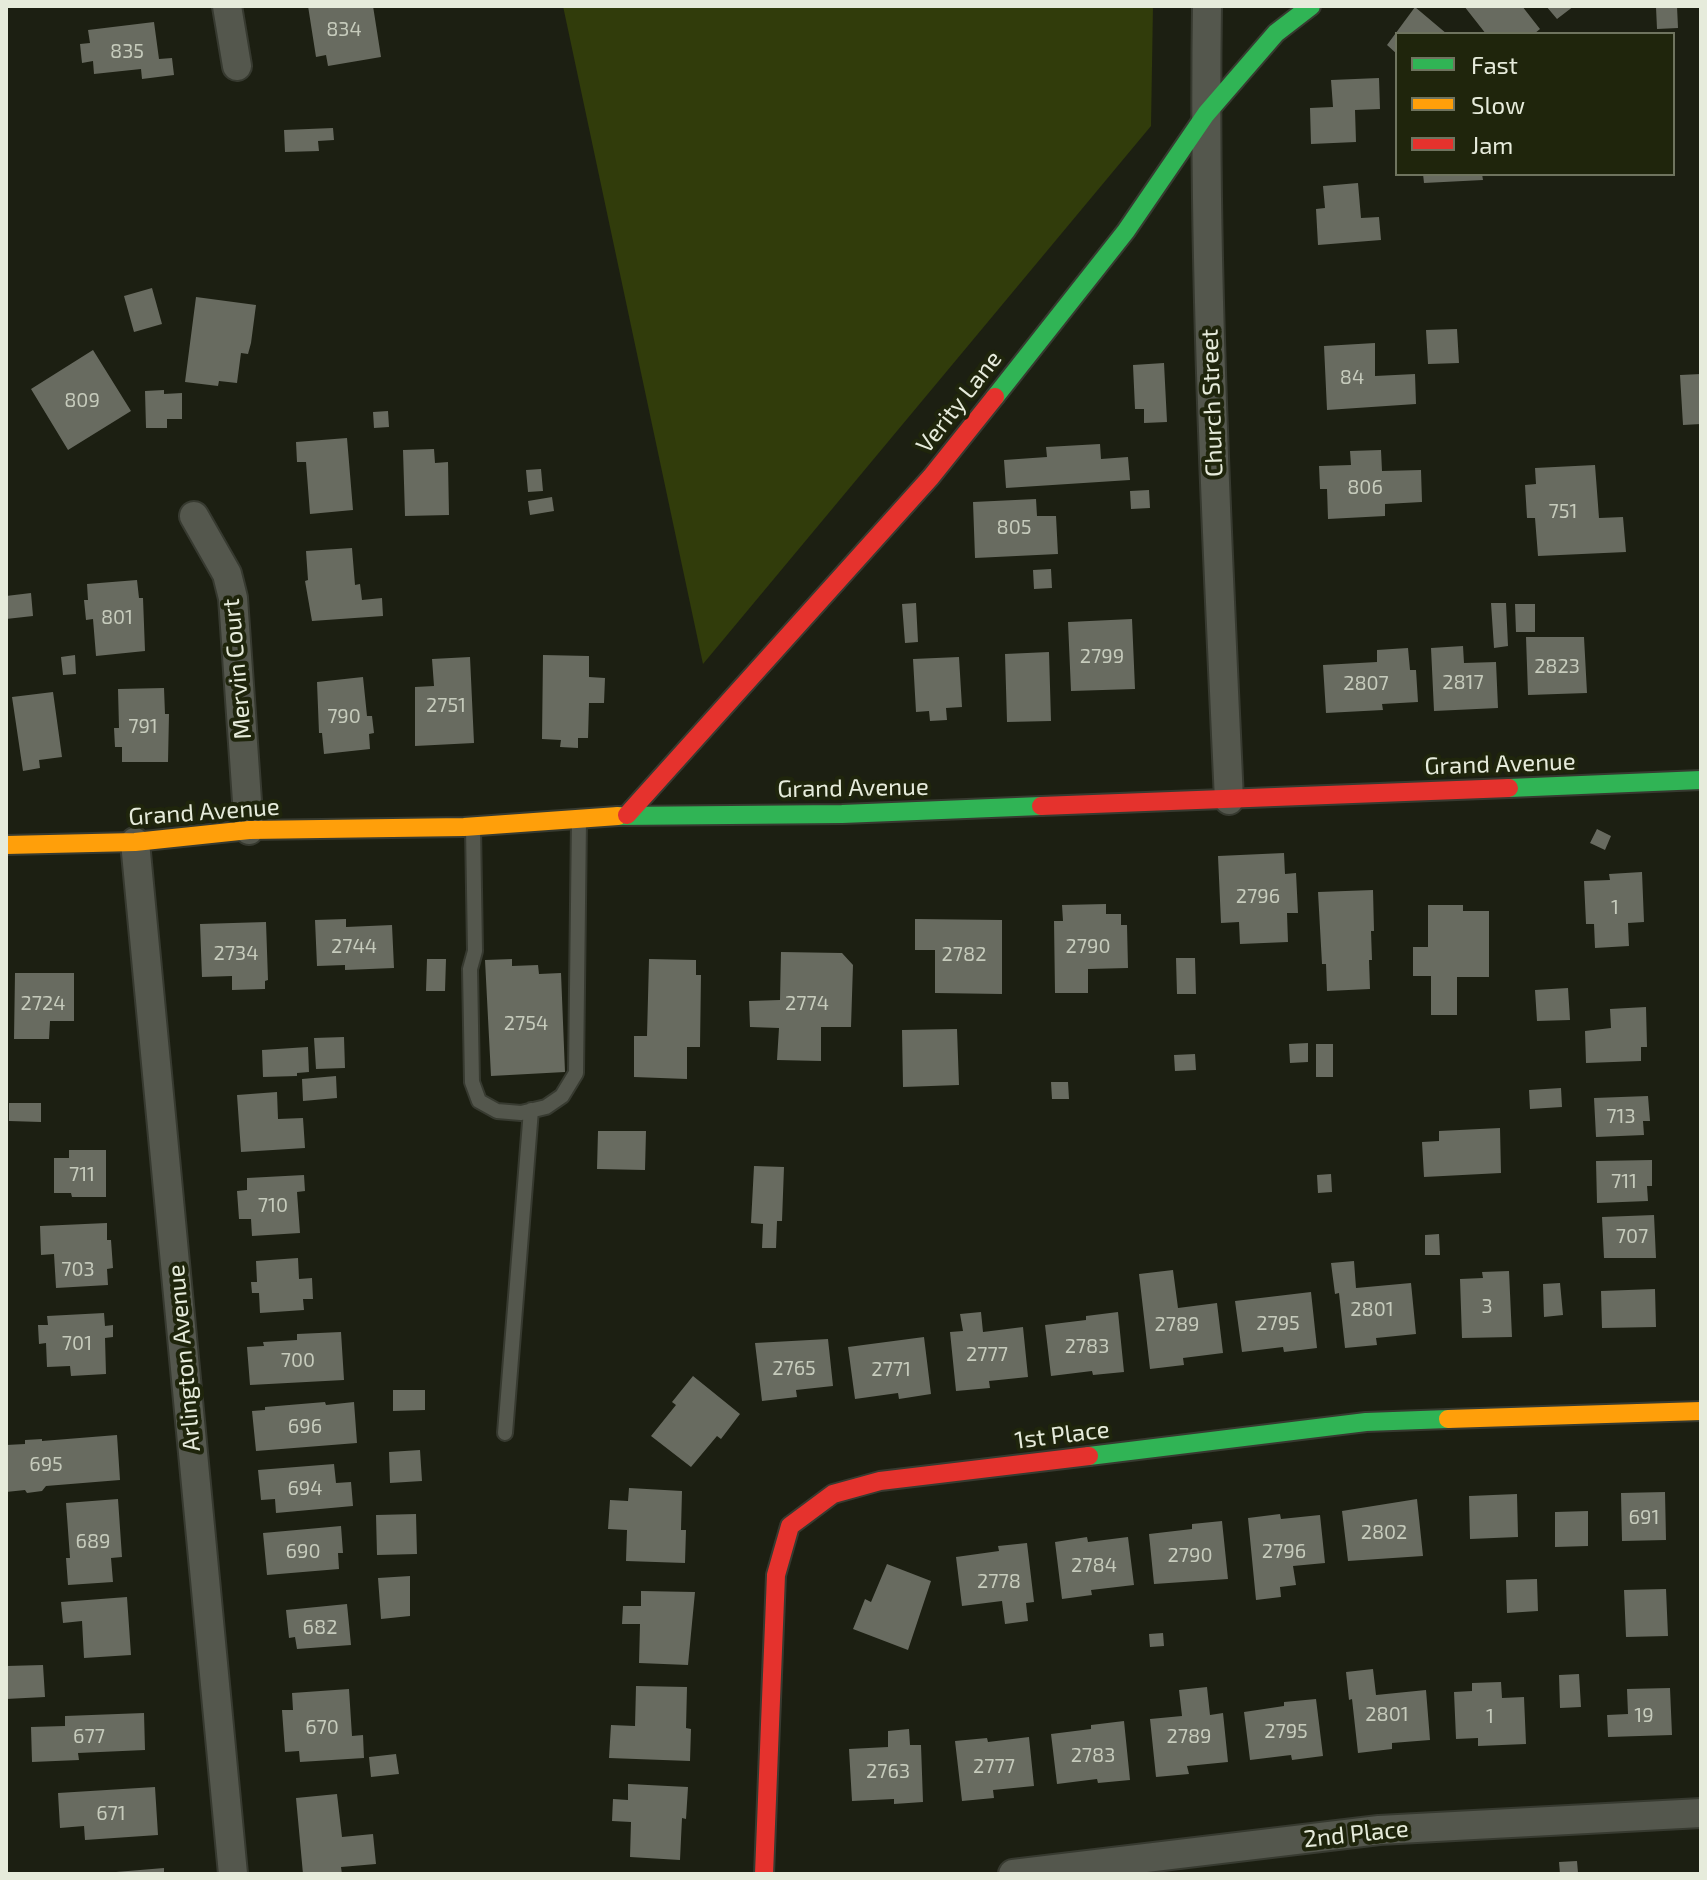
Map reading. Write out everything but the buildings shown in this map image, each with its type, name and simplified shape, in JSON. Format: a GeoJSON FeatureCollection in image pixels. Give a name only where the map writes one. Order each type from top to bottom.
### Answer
{"type":"FeatureCollection","features":[{"type":"Feature","properties":{"kind":"street"},"geometry":{"type":"LineString","coordinates":[[227,6],[237,66]]}},
{"type":"Feature","properties":{"kind":"street","name":"Church Street"},"geometry":{"type":"LineString","coordinates":[[1207,6],[1210,369],[1229,800]]}},
{"type":"Feature","properties":{"kind":"street","name":"Verity Lane"},"geometry":{"type":"LineString","coordinates":[[627,815],[931,477],[1126,231],[1206,114],[1276,33],[1311,6]]}},
{"type":"Feature","properties":{"kind":"street","name":"Mervin Court"},"geometry":{"type":"LineString","coordinates":[[194,516],[227,574],[233,598],[249,830]]}},
{"type":"Feature","properties":{"kind":"street","name":"Grand Avenue"},"geometry":{"type":"LineString","coordinates":[[6,845],[135,842],[249,830],[473,826],[627,815],[842,814],[1701,780]]}},
{"type":"Feature","properties":{"kind":"street","name":"Arlington Avenue"},"geometry":{"type":"LineString","coordinates":[[135,842],[233,1874]]}},
{"type":"Feature","properties":{"kind":"street","name":"1st Place"},"geometry":{"type":"LineString","coordinates":[[764,1874],[776,1575],[790,1526],[833,1494],[880,1481],[1366,1422],[1701,1411]]}},
{"type":"Feature","properties":{"kind":"street","name":"2nd Place"},"geometry":{"type":"LineString","coordinates":[[1013,1874],[1379,1830],[1701,1813]]}},
{"type":"Feature","properties":{"kind":"lane"},"geometry":{"type":"LineString","coordinates":[[473,826],[475,951],[470,969],[472,1082],[479,1101],[497,1111],[521,1113],[546,1107],[562,1096],[576,1073],[579,819]]}},
{"type":"Feature","properties":{"kind":"lane"},"geometry":{"type":"LineString","coordinates":[[505,1433],[531,1110]]}},
{"type":"Feature","properties":{"kind":"green space"},"geometry":{"type":"Polygon","coordinates":[[[563,6],[1153,6],[1151,126],[703,664],[563,6]]]}},
{"type":"Feature","properties":{"kind":"traffic: fast"},"geometry":{"type":"LineString","coordinates":[[995,397],[1126,231],[1206,114],[1276,33],[1311,6]]}},
{"type":"Feature","properties":{"kind":"traffic: fast"},"geometry":{"type":"LineString","coordinates":[[1509,788],[1701,780]]}},
{"type":"Feature","properties":{"kind":"traffic: fast"},"geometry":{"type":"LineString","coordinates":[[618,816],[842,814],[1041,806]]}},
{"type":"Feature","properties":{"kind":"traffic: fast"},"geometry":{"type":"LineString","coordinates":[[1089,1456],[1366,1422],[1448,1419]]}},
{"type":"Feature","properties":{"kind":"traffic: slow"},"geometry":{"type":"LineString","coordinates":[[6,845],[135,842],[249,830],[464,827],[618,816]]}},
{"type":"Feature","properties":{"kind":"traffic: slow"},"geometry":{"type":"LineString","coordinates":[[1448,1419],[1701,1411]]}},
{"type":"Feature","properties":{"kind":"traffic: jam"},"geometry":{"type":"LineString","coordinates":[[627,815],[931,477],[995,397]]}},
{"type":"Feature","properties":{"kind":"traffic: jam"},"geometry":{"type":"LineString","coordinates":[[1041,806],[1509,788]]}},
{"type":"Feature","properties":{"kind":"traffic: jam"},"geometry":{"type":"LineString","coordinates":[[764,1874],[776,1575],[790,1526],[833,1494],[880,1481],[1089,1456]]}}]}
